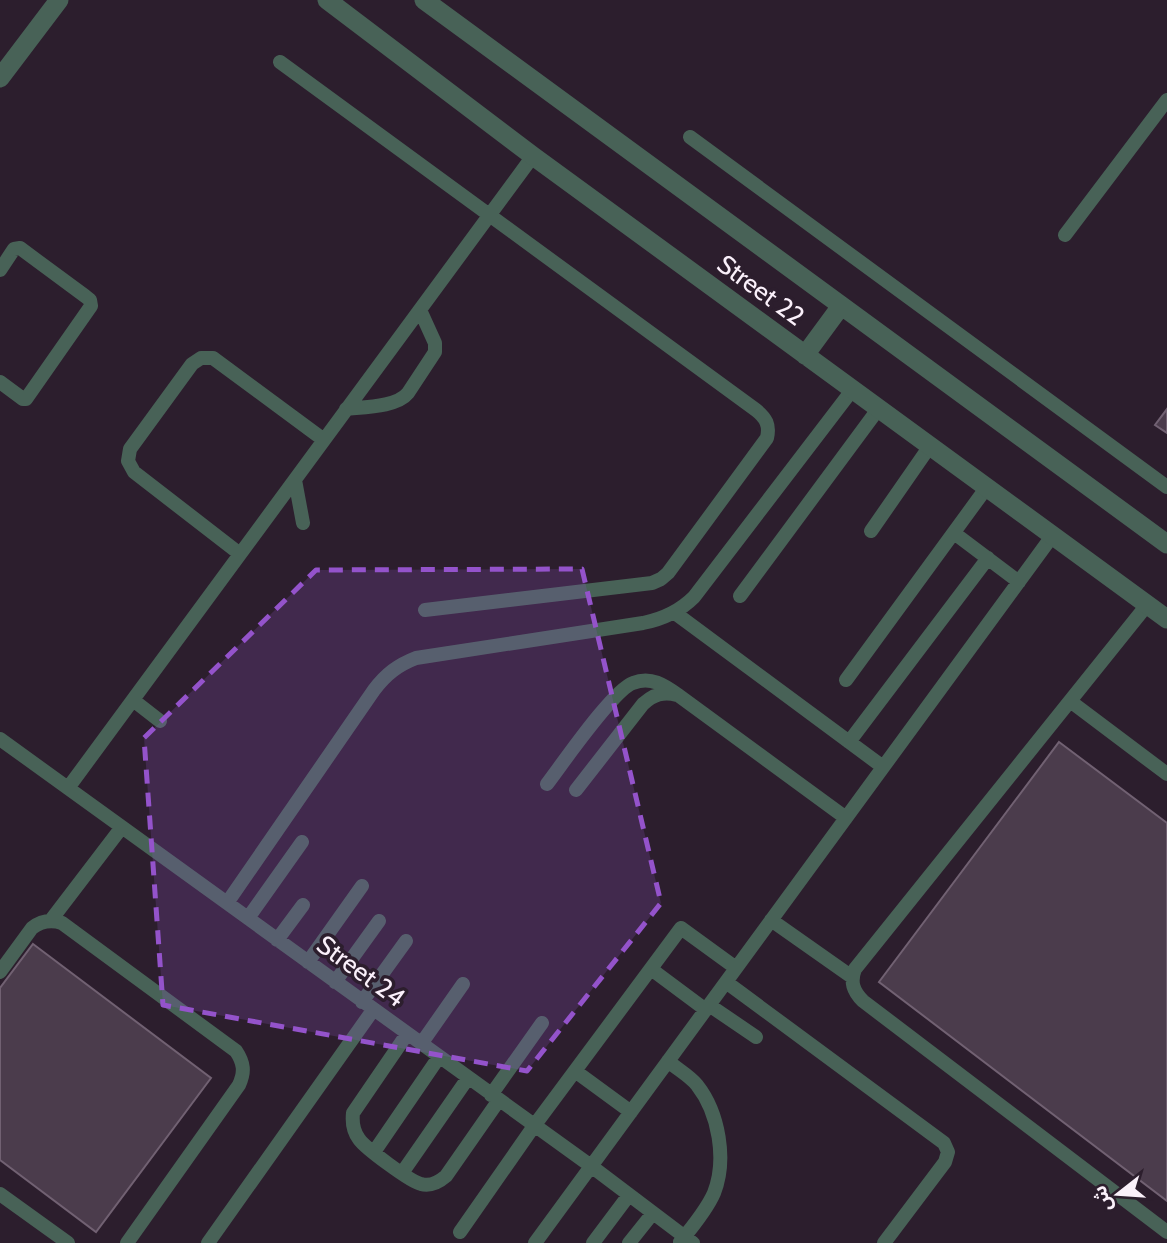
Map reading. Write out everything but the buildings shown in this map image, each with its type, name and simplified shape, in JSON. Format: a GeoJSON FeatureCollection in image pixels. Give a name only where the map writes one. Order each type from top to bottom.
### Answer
{"type":"FeatureCollection","features":[{"type":"Feature","properties":{"kind":"street"},"geometry":{"type":"LineString","coordinates":[[0,78],[59,0]]}},
{"type":"Feature","properties":{"kind":"street","name":"Street 22"},"geometry":{"type":"LineString","coordinates":[[327,0],[533,156],[1167,619]]}},
{"type":"Feature","properties":{"kind":"street","name":"Street 22"},"geometry":{"type":"LineString","coordinates":[[424,0],[1167,544]]}},
{"type":"Feature","properties":{"kind":"street"},"geometry":{"type":"LineString","coordinates":[[805,355],[841,306]]}},
{"type":"Feature","properties":{"kind":"lane"},"geometry":{"type":"LineString","coordinates":[[281,62],[766,419],[767,438],[661,579],[652,583],[425,610]]}},
{"type":"Feature","properties":{"kind":"lane"},"geometry":{"type":"LineString","coordinates":[[1065,235],[1167,100]]}},
{"type":"Feature","properties":{"kind":"lane"},"geometry":{"type":"LineString","coordinates":[[690,136],[1167,487]]}},
{"type":"Feature","properties":{"kind":"lane"},"geometry":{"type":"LineString","coordinates":[[68,788],[533,156]]}},
{"type":"Feature","properties":{"kind":"lane"},"geometry":{"type":"LineString","coordinates":[[0,270],[14,249],[20,248],[90,300],[92,306],[26,399],[0,382]]}},
{"type":"Feature","properties":{"kind":"lane"},"geometry":{"type":"LineString","coordinates":[[346,409],[395,402],[408,393],[435,352],[435,343],[419,310]]}},
{"type":"Feature","properties":{"kind":"lane"},"geometry":{"type":"LineString","coordinates":[[240,554],[134,472],[128,461],[130,449],[192,364],[196,360],[212,358],[324,440]]}},
{"type":"Feature","properties":{"kind":"lane"},"geometry":{"type":"LineString","coordinates":[[227,903],[374,690],[392,670],[416,657],[643,623],[660,620],[675,613],[694,597],[853,389]]}},
{"type":"Feature","properties":{"kind":"lane"},"geometry":{"type":"LineString","coordinates":[[740,596],[879,408]]}},
{"type":"Feature","properties":{"kind":"lane"},"geometry":{"type":"LineString","coordinates":[[870,531],[930,446]]}},
{"type":"Feature","properties":{"kind":"lane"},"geometry":{"type":"LineString","coordinates":[[295,480],[303,523]]}},
{"type":"Feature","properties":{"kind":"lane"},"geometry":{"type":"LineString","coordinates":[[846,680],[987,487]]}},
{"type":"Feature","properties":{"kind":"lane"},"geometry":{"type":"LineString","coordinates":[[954,533],[1019,582]]}},
{"type":"Feature","properties":{"kind":"lane"},"geometry":{"type":"LineString","coordinates":[[535,1243],[1053,536]]}},
{"type":"Feature","properties":{"kind":"lane"},"geometry":{"type":"LineString","coordinates":[[849,742],[988,558]]}},
{"type":"Feature","properties":{"kind":"lane"},"geometry":{"type":"LineString","coordinates":[[1147,605],[852,976],[854,990],[863,1000],[1167,1232]]}},
{"type":"Feature","properties":{"kind":"lane"},"geometry":{"type":"LineString","coordinates":[[675,613],[883,767]]}},
{"type":"Feature","properties":{"kind":"lane"},"geometry":{"type":"LineString","coordinates":[[547,784],[622,688],[631,683],[651,681],[661,683],[846,818]]}},
{"type":"Feature","properties":{"kind":"lane"},"geometry":{"type":"LineString","coordinates":[[576,790],[650,697],[669,693],[678,695]]}},
{"type":"Feature","properties":{"kind":"lane"},"geometry":{"type":"LineString","coordinates":[[133,700],[160,721]]}},
{"type":"Feature","properties":{"kind":"lane"},"geometry":{"type":"LineString","coordinates":[[1070,701],[1167,774]]}},
{"type":"Feature","properties":{"kind":"lane","name":"Street 24"},"geometry":{"type":"LineString","coordinates":[[0,739],[591,1166],[685,1241]]}},
{"type":"Feature","properties":{"kind":"lane"},"geometry":{"type":"LineString","coordinates":[[51,920],[122,827]]}},
{"type":"Feature","properties":{"kind":"lane"},"geometry":{"type":"LineString","coordinates":[[248,918],[302,842]]}},
{"type":"Feature","properties":{"kind":"lane"},"geometry":{"type":"LineString","coordinates":[[308,962],[362,886]]}},
{"type":"Feature","properties":{"kind":"lane"},"geometry":{"type":"LineString","coordinates":[[277,940],[303,905]]}},
{"type":"Feature","properties":{"kind":"lane"},"geometry":{"type":"LineString","coordinates":[[0,972],[37,924],[51,920],[62,923],[236,1051],[241,1058],[243,1076],[239,1085],[127,1243]]}},
{"type":"Feature","properties":{"kind":"lane"},"geometry":{"type":"LineString","coordinates":[[771,920],[852,976]]}},
{"type":"Feature","properties":{"kind":"lane"},"geometry":{"type":"LineString","coordinates":[[335,982],[379,921]]}},
{"type":"Feature","properties":{"kind":"lane"},"geometry":{"type":"LineString","coordinates":[[460,1232],[534,1126],[681,928],[736,968]]}},
{"type":"Feature","properties":{"kind":"lane"},"geometry":{"type":"LineString","coordinates":[[208,1243],[368,1006],[406,941]]}},
{"type":"Feature","properties":{"kind":"lane"},"geometry":{"type":"LineString","coordinates":[[651,969],[756,1037]]}},
{"type":"Feature","properties":{"kind":"lane"},"geometry":{"type":"LineString","coordinates":[[726,982],[944,1143],[948,1152],[945,1162],[884,1243]]}},
{"type":"Feature","properties":{"kind":"lane"},"geometry":{"type":"LineString","coordinates":[[421,1044],[463,984]]}},
{"type":"Feature","properties":{"kind":"lane"},"geometry":{"type":"LineString","coordinates":[[407,1034],[353,1113],[352,1122],[358,1138],[374,1153],[420,1184],[430,1185],[446,1176],[542,1023]]}},
{"type":"Feature","properties":{"kind":"lane"},"geometry":{"type":"LineString","coordinates":[[374,1153],[439,1057]]}},
{"type":"Feature","properties":{"kind":"lane"},"geometry":{"type":"LineString","coordinates":[[668,1061],[696,1083],[717,1129],[719,1145],[718,1179],[713,1195],[685,1241]]}},
{"type":"Feature","properties":{"kind":"lane"},"geometry":{"type":"LineString","coordinates":[[575,1071],[631,1112]]}},
{"type":"Feature","properties":{"kind":"lane"},"geometry":{"type":"LineString","coordinates":[[402,1173],[468,1078]]}},
{"type":"Feature","properties":{"kind":"lane"},"geometry":{"type":"LineString","coordinates":[[0,1194],[68,1243]]}},
{"type":"Feature","properties":{"kind":"lane"},"geometry":{"type":"LineString","coordinates":[[593,1243],[629,1195]]}},
{"type":"Feature","properties":{"kind":"lane"},"geometry":{"type":"LineString","coordinates":[[629,1243],[653,1213]]}},
{"type":"Feature","properties":{"kind":"highlighted area"},"geometry":{"type":"Polygon","coordinates":[[[582,569],[661,903],[527,1071],[163,1005],[144,738],[316,570],[582,569]]]}}]}
